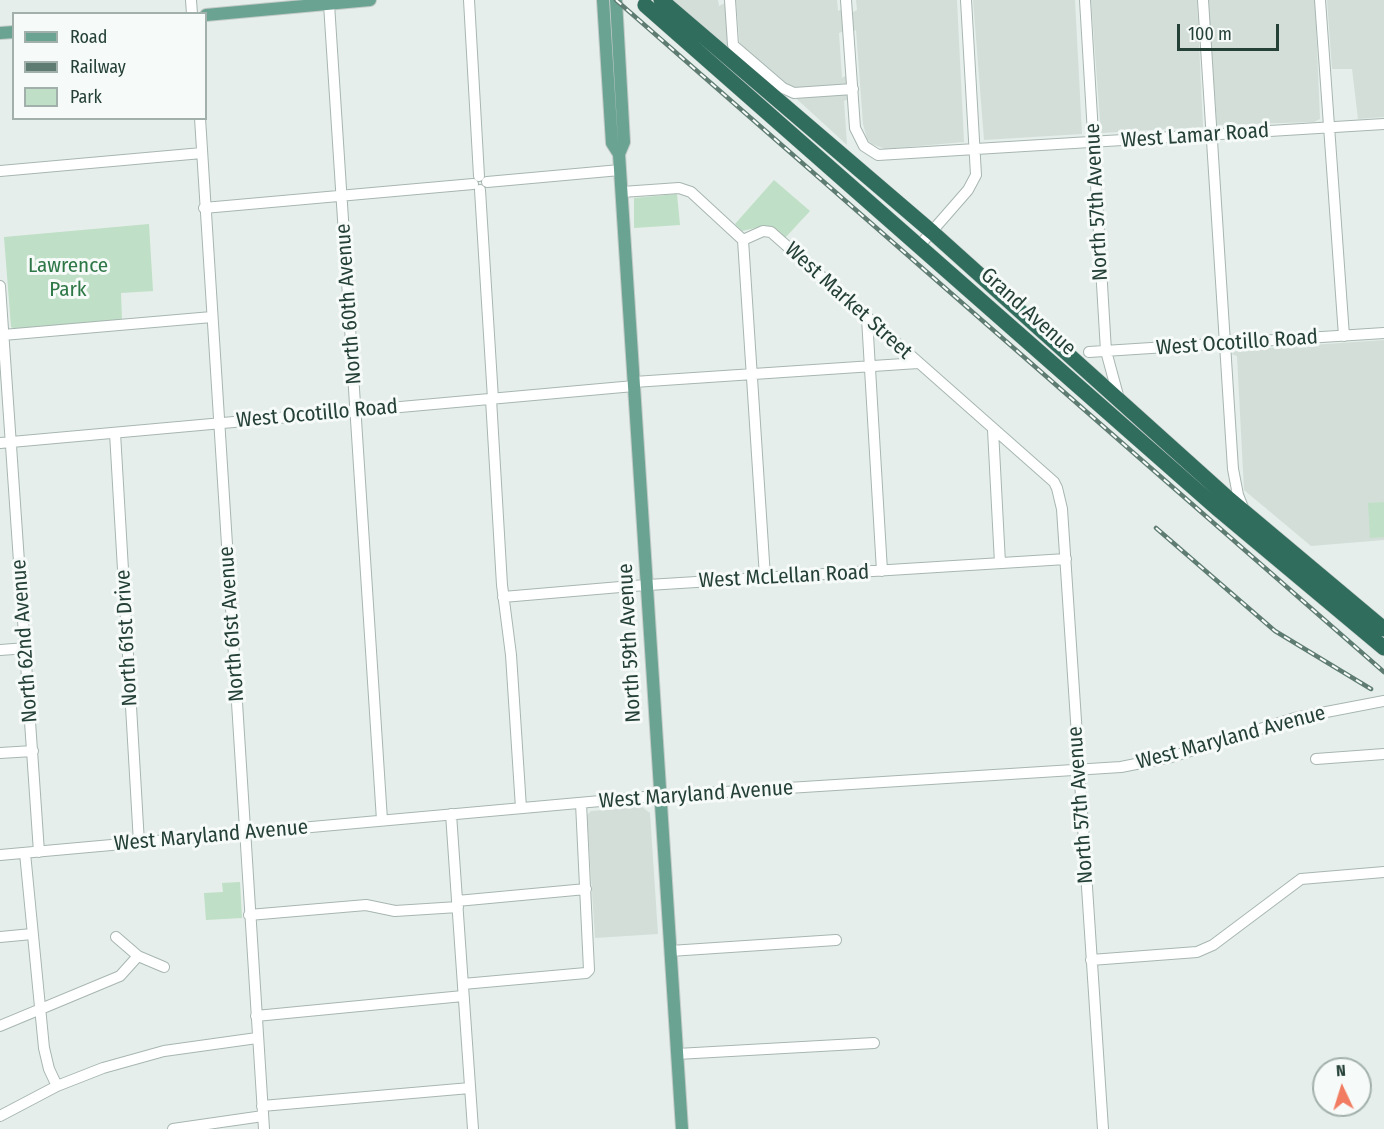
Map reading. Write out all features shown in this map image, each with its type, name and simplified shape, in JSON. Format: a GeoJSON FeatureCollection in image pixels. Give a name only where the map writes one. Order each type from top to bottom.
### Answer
{"type":"FeatureCollection","features":[{"type":"Feature","properties":{"kind":"highway","name":"Grand Avenue"},"geometry":{"type":"LineString","coordinates":[[661,0],[932,232],[1210,482],[1384,629]]}},
{"type":"Feature","properties":{"kind":"highway","name":"Grand Avenue"},"geometry":{"type":"LineString","coordinates":[[645,5],[1219,510],[1384,648]]}},
{"type":"Feature","properties":{"kind":"main road"},"geometry":{"type":"LineString","coordinates":[[207,15],[370,0]]}},
{"type":"Feature","properties":{"kind":"main road","name":"North 59th Avenue"},"geometry":{"type":"LineString","coordinates":[[603,0],[612,143],[619,154]]}},
{"type":"Feature","properties":{"kind":"main road","name":"North 59th Avenue"},"geometry":{"type":"LineString","coordinates":[[616,0],[624,142],[619,154],[682,1129]]}},
{"type":"Feature","properties":{"kind":"main road"},"geometry":{"type":"LineString","coordinates":[[618,40],[620,16],[625,0]]}},
{"type":"Feature","properties":{"kind":"street"},"geometry":{"type":"LineString","coordinates":[[469,0],[503,597],[510,655],[521,808]]}},
{"type":"Feature","properties":{"kind":"street"},"geometry":{"type":"LineString","coordinates":[[730,0],[733,45],[783,88],[794,93],[853,89],[846,0]]}},
{"type":"Feature","properties":{"kind":"street"},"geometry":{"type":"LineString","coordinates":[[920,245],[973,183],[976,170],[966,0]]}},
{"type":"Feature","properties":{"kind":"street","name":"North 57th Avenue"},"geometry":{"type":"LineString","coordinates":[[1085,0],[1106,351],[1112,381],[1120,402]]}},
{"type":"Feature","properties":{"kind":"street"},"geometry":{"type":"LineString","coordinates":[[1203,0],[1233,468],[1238,495],[1246,513]]}},
{"type":"Feature","properties":{"kind":"street"},"geometry":{"type":"LineString","coordinates":[[1320,0],[1344,336]]}},
{"type":"Feature","properties":{"kind":"street","name":"North 60th Avenue"},"geometry":{"type":"LineString","coordinates":[[333,2],[341,196],[382,820]]}},
{"type":"Feature","properties":{"kind":"street","name":"West Lamar Road"},"geometry":{"type":"LineString","coordinates":[[853,89],[855,128],[864,147],[885,156],[1384,124]]}},
{"type":"Feature","properties":{"kind":"street","name":"North 61st Avenue"},"geometry":{"type":"LineString","coordinates":[[200,120],[264,1129]]}},
{"type":"Feature","properties":{"kind":"street"},"geometry":{"type":"LineString","coordinates":[[0,171],[202,153]]}},
{"type":"Feature","properties":{"kind":"street"},"geometry":{"type":"LineString","coordinates":[[204,208],[620,170]]}},
{"type":"Feature","properties":{"kind":"street"},"geometry":{"type":"LineString","coordinates":[[622,192],[679,188],[691,192],[742,240],[765,577]]}},
{"type":"Feature","properties":{"kind":"street","name":"West Market Street"},"geometry":{"type":"LineString","coordinates":[[742,240],[763,231],[771,232],[1054,482]]}},
{"type":"Feature","properties":{"kind":"street","name":"North 62nd Avenue"},"geometry":{"type":"LineString","coordinates":[[0,286],[5,442],[27,648],[39,852]]}},
{"type":"Feature","properties":{"kind":"street"},"geometry":{"type":"LineString","coordinates":[[3,335],[212,317]]}},
{"type":"Feature","properties":{"kind":"street"},"geometry":{"type":"LineString","coordinates":[[867,318],[882,571]]}},
{"type":"Feature","properties":{"kind":"street","name":"West Ocotillo Road"},"geometry":{"type":"LineString","coordinates":[[1089,352],[1384,333]]}},
{"type":"Feature","properties":{"kind":"street","name":"West Ocotillo Road"},"geometry":{"type":"LineString","coordinates":[[5,442],[492,399],[634,384],[918,363]]}},
{"type":"Feature","properties":{"kind":"street"},"geometry":{"type":"LineString","coordinates":[[993,429],[1000,564]]}},
{"type":"Feature","properties":{"kind":"street","name":"North 61st Drive"},"geometry":{"type":"LineString","coordinates":[[115,433],[140,843]]}},
{"type":"Feature","properties":{"kind":"street"},"geometry":{"type":"LineString","coordinates":[[1210,482],[1221,486],[1227,485],[1233,468]]}},
{"type":"Feature","properties":{"kind":"street","name":"North 57th Avenue"},"geometry":{"type":"LineString","coordinates":[[1054,482],[1061,500],[1066,559],[1103,1129]]}},
{"type":"Feature","properties":{"kind":"street","name":"West McLellan Road"},"geometry":{"type":"LineString","coordinates":[[503,597],[646,585],[1066,559]]}},
{"type":"Feature","properties":{"kind":"street"},"geometry":{"type":"LineString","coordinates":[[0,650],[27,648]]}},
{"type":"Feature","properties":{"kind":"street","name":"West Maryland Avenue"},"geometry":{"type":"LineString","coordinates":[[0,855],[659,796],[1078,771],[1148,763],[1295,718],[1384,701]]}},
{"type":"Feature","properties":{"kind":"street"},"geometry":{"type":"LineString","coordinates":[[0,753],[33,751]]}},
{"type":"Feature","properties":{"kind":"street"},"geometry":{"type":"LineString","coordinates":[[1316,759],[1384,754]]}},
{"type":"Feature","properties":{"kind":"street"},"geometry":{"type":"LineString","coordinates":[[463,984],[586,973],[589,970],[581,803]]}},
{"type":"Feature","properties":{"kind":"street"},"geometry":{"type":"LineString","coordinates":[[451,814],[473,1129]]}},
{"type":"Feature","properties":{"kind":"street"},"geometry":{"type":"LineString","coordinates":[[25,853],[46,1059],[57,1086]]}},
{"type":"Feature","properties":{"kind":"street"},"geometry":{"type":"LineString","coordinates":[[1091,960],[1197,952],[1213,945],[1302,879],[1384,872]]}},
{"type":"Feature","properties":{"kind":"street"},"geometry":{"type":"LineString","coordinates":[[249,915],[366,905],[395,911],[586,889]]}},
{"type":"Feature","properties":{"kind":"street"},"geometry":{"type":"LineString","coordinates":[[0,937],[32,934]]}},
{"type":"Feature","properties":{"kind":"street"},"geometry":{"type":"LineString","coordinates":[[116,937],[138,956],[164,967]]}},
{"type":"Feature","properties":{"kind":"street"},"geometry":{"type":"LineString","coordinates":[[670,951],[836,940]]}},
{"type":"Feature","properties":{"kind":"street"},"geometry":{"type":"LineString","coordinates":[[0,1026],[39,1007],[120,976],[138,956]]}},
{"type":"Feature","properties":{"kind":"street"},"geometry":{"type":"LineString","coordinates":[[256,1016],[463,996]]}},
{"type":"Feature","properties":{"kind":"street"},"geometry":{"type":"LineString","coordinates":[[0,1116],[57,1086],[135,1058],[193,1046],[257,1038]]}},
{"type":"Feature","properties":{"kind":"street"},"geometry":{"type":"LineString","coordinates":[[677,1054],[874,1043]]}},
{"type":"Feature","properties":{"kind":"street"},"geometry":{"type":"LineString","coordinates":[[173,1129],[263,1111],[470,1088]]}},
{"type":"Feature","properties":{"kind":"shaded area"},"geometry":{"type":"Polygon","coordinates":[[[671,0],[718,0],[719,6],[725,3],[728,48],[671,0]]]}},
{"type":"Feature","properties":{"kind":"shaded area"},"geometry":{"type":"Polygon","coordinates":[[[736,0],[837,0],[838,11],[842,9],[844,31],[839,33],[842,78],[847,75],[848,99],[844,101],[847,145],[740,47],[736,0]]]}},
{"type":"Feature","properties":{"kind":"shaded area"},"geometry":{"type":"Polygon","coordinates":[[[856,0],[957,0],[964,142],[885,149],[872,144],[867,139],[863,124],[856,30],[851,32],[851,13],[857,10],[856,0]]]}},
{"type":"Feature","properties":{"kind":"shaded area"},"geometry":{"type":"Polygon","coordinates":[[[973,0],[1075,0],[1082,134],[984,140],[973,0]]]}},
{"type":"Feature","properties":{"kind":"shaded area"},"geometry":{"type":"Polygon","coordinates":[[[1091,0],[1197,0],[1203,127],[1101,133],[1091,0]]]}},
{"type":"Feature","properties":{"kind":"shaded area"},"geometry":{"type":"Polygon","coordinates":[[[1208,0],[1315,0],[1320,119],[1314,122],[1217,125],[1208,0]]]}},
{"type":"Feature","properties":{"kind":"shaded area"},"geometry":{"type":"Polygon","coordinates":[[[1327,0],[1384,0],[1384,117],[1358,119],[1352,69],[1332,69],[1327,0]]]}},
{"type":"Feature","properties":{"kind":"shaded area"},"geometry":{"type":"Polygon","coordinates":[[[1384,340],[1384,540],[1311,546],[1244,490],[1237,356],[1231,354],[1238,350],[1384,340]]]}},
{"type":"Feature","properties":{"kind":"shaded area"},"geometry":{"type":"Polygon","coordinates":[[[642,807],[650,813],[658,934],[595,938],[587,815],[591,811],[642,807]]]}},
{"type":"Feature","properties":{"kind":"green space"},"geometry":{"type":"Polygon","coordinates":[[[774,180],[810,211],[785,238],[764,226],[742,231],[735,224],[774,180]]]}},
{"type":"Feature","properties":{"kind":"green space"},"geometry":{"type":"Polygon","coordinates":[[[677,194],[680,225],[634,228],[634,198],[677,194]]]}},
{"type":"Feature","properties":{"kind":"green space","name":"Lawrence Park"},"geometry":{"type":"Polygon","coordinates":[[[149,224],[153,291],[121,293],[122,320],[15,329],[11,327],[4,237],[149,224]]]}},
{"type":"Feature","properties":{"kind":"green space"},"geometry":{"type":"Polygon","coordinates":[[[1384,502],[1384,537],[1370,538],[1368,503],[1384,502]]]}},
{"type":"Feature","properties":{"kind":"green space"},"geometry":{"type":"Polygon","coordinates":[[[240,882],[242,918],[206,920],[204,893],[223,892],[222,883],[240,882]]]}},
{"type":"Feature","properties":{"kind":"railway"},"geometry":{"type":"LineString","coordinates":[[616,0],[1384,672]]}},
{"type":"Feature","properties":{"kind":"railway"},"geometry":{"type":"LineString","coordinates":[[1156,528],[1275,631],[1371,689]]}}]}
